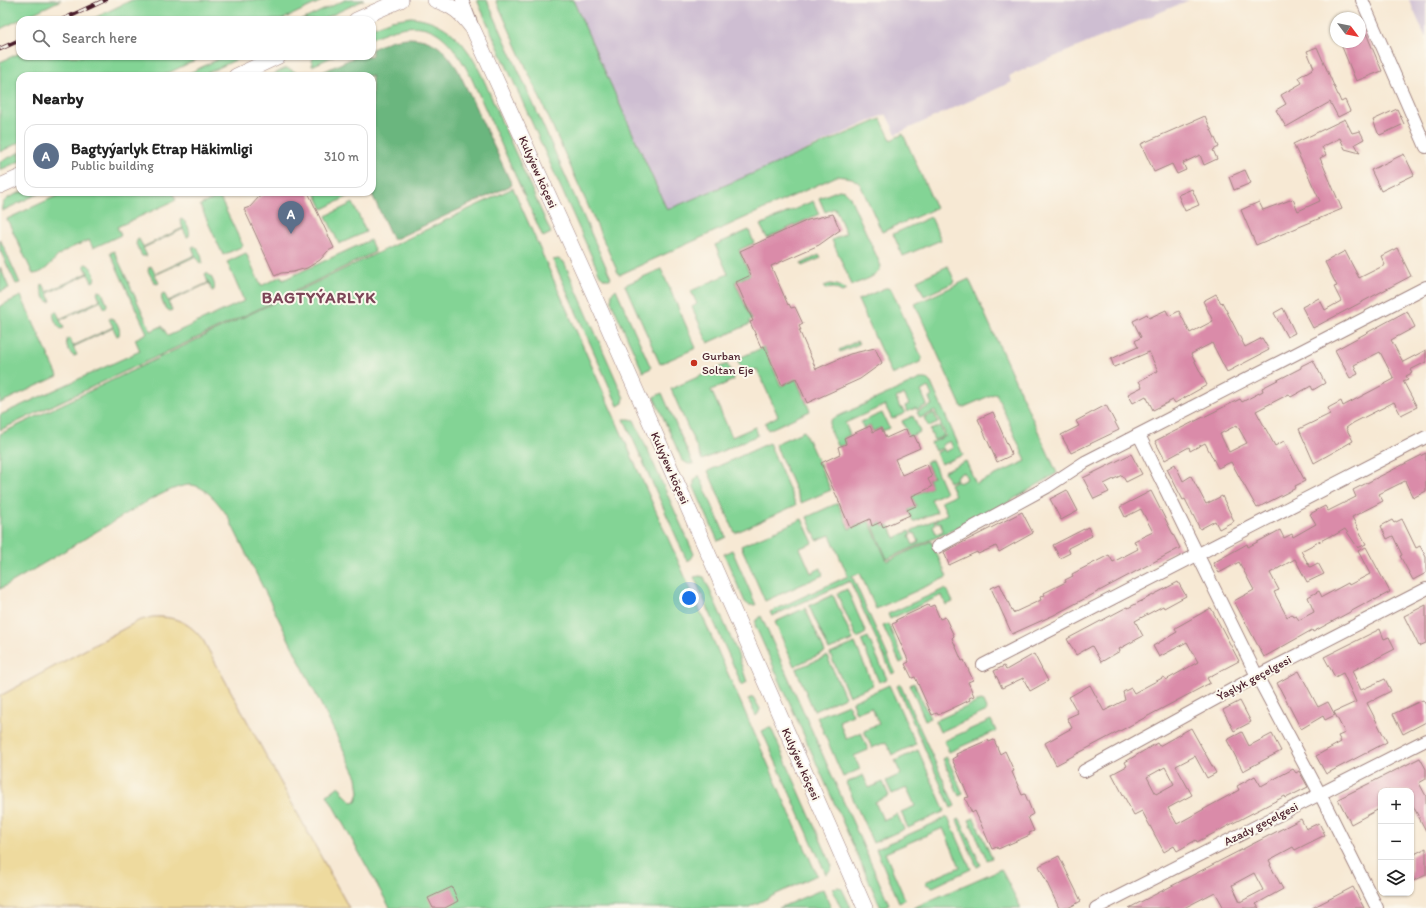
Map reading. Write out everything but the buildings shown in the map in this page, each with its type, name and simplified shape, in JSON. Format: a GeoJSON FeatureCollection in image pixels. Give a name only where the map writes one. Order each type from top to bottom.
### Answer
{"type":"FeatureCollection","features":[{"type":"Feature","properties":{"kind":"street"},"geometry":{"type":"LineString","coordinates":[[365,16],[399,0]]}},
{"type":"Feature","properties":{"kind":"street","name":"Kulyýew köçesi"},"geometry":{"type":"LineString","coordinates":[[435,0],[454,7],[463,15],[473,29],[593,293],[865,908]]}},
{"type":"Feature","properties":{"kind":"street"},"geometry":{"type":"LineString","coordinates":[[462,0],[473,29]]}},
{"type":"Feature","properties":{"kind":"street"},"geometry":{"type":"LineString","coordinates":[[1362,0],[1426,147]]}},
{"type":"Feature","properties":{"kind":"street"},"geometry":{"type":"LineString","coordinates":[[245,72],[270,60]]}},
{"type":"Feature","properties":{"kind":"street"},"geometry":{"type":"LineString","coordinates":[[0,186],[16,179]]}},
{"type":"Feature","properties":{"kind":"street"},"geometry":{"type":"LineString","coordinates":[[937,547],[1047,488],[1085,462],[1426,287]]}},
{"type":"Feature","properties":{"kind":"street"},"geometry":{"type":"LineString","coordinates":[[1139,435],[1257,676],[1320,794],[1376,908]]}},
{"type":"Feature","properties":{"kind":"street"},"geometry":{"type":"LineString","coordinates":[[983,664],[1426,437]]}},
{"type":"Feature","properties":{"kind":"street","name":"Ýaşlyk geçelgesi"},"geometry":{"type":"LineString","coordinates":[[1084,771],[1257,676],[1426,589]]}},
{"type":"Feature","properties":{"kind":"street","name":"Azady geçelgesi"},"geometry":{"type":"LineString","coordinates":[[1096,908],[1426,740]]}},
{"type":"Feature","properties":{"kind":"shaded area"},"geometry":{"type":"Polygon","coordinates":[[[560,0],[1189,0],[1009,76],[1012,82],[896,134],[886,114],[655,218],[560,0]]]}},
{"type":"Feature","properties":{"kind":"shaded area"},"geometry":{"type":"Polygon","coordinates":[[[1409,0],[1426,0],[1426,38],[1409,0]]]}},
{"type":"Feature","properties":{"kind":"green space"},"geometry":{"type":"Polygon","coordinates":[[[0,0],[61,0],[27,16],[16,16],[16,21],[0,29],[0,0]]]}},
{"type":"Feature","properties":{"kind":"green space"},"geometry":{"type":"Polygon","coordinates":[[[132,0],[324,0],[290,16],[98,16],[132,0]]]}},
{"type":"Feature","properties":{"kind":"green space"},"geometry":{"type":"Polygon","coordinates":[[[345,0],[364,0],[330,16],[311,16],[345,0]]]}},
{"type":"Feature","properties":{"kind":"green space"},"geometry":{"type":"Polygon","coordinates":[[[477,0],[487,0],[611,278],[610,279],[605,279],[600,275],[477,0]]]}},
{"type":"Feature","properties":{"kind":"green space"},"geometry":{"type":"Polygon","coordinates":[[[496,0],[573,0],[667,210],[881,119],[891,140],[903,134],[936,208],[882,232],[860,184],[852,178],[837,176],[619,275],[496,0]]]}},
{"type":"Feature","properties":{"kind":"green space"},"geometry":{"type":"Polygon","coordinates":[[[411,17],[435,23],[455,36],[469,53],[486,84],[551,233],[543,237],[471,77],[452,47],[432,30],[420,27],[406,27],[376,36],[376,26],[391,20],[411,17]]]}},
{"type":"Feature","properties":{"kind":"green space"},"geometry":{"type":"Polygon","coordinates":[[[407,38],[424,40],[437,46],[448,56],[458,70],[512,185],[393,240],[373,196],[376,196],[376,72],[322,72],[348,60],[376,60],[376,47],[392,40],[407,38]]]}},
{"type":"Feature","properties":{"kind":"green space"},"geometry":{"type":"Polygon","coordinates":[[[16,55],[16,60],[196,60],[170,72],[16,72],[16,144],[0,152],[0,62],[16,55]]]}},
{"type":"Feature","properties":{"kind":"green space"},"geometry":{"type":"Polygon","coordinates":[[[217,60],[235,60],[210,72],[191,72],[217,60]]]}},
{"type":"Feature","properties":{"kind":"green space"},"geometry":{"type":"Polygon","coordinates":[[[312,60],[325,60],[312,66],[312,60]]]}},
{"type":"Feature","properties":{"kind":"green space"},"geometry":{"type":"Polygon","coordinates":[[[286,68],[295,72],[278,72],[286,68]]]}},
{"type":"Feature","properties":{"kind":"green space"},"geometry":{"type":"Polygon","coordinates":[[[16,154],[16,163],[0,170],[0,162],[16,154]]]}},
{"type":"Feature","properties":{"kind":"green space"},"geometry":{"type":"Polygon","coordinates":[[[513,188],[817,875],[747,908],[390,908],[327,795],[339,786],[352,802],[356,801],[359,793],[357,777],[227,515],[212,496],[197,486],[182,486],[158,496],[0,589],[0,434],[513,188]]]}},
{"type":"Feature","properties":{"kind":"green space"},"geometry":{"type":"Polygon","coordinates":[[[839,190],[845,191],[849,195],[881,266],[880,270],[873,276],[852,285],[832,240],[846,233],[835,208],[825,212],[819,198],[839,190]]]}},
{"type":"Feature","properties":{"kind":"green space"},"geometry":{"type":"Polygon","coordinates":[[[16,194],[16,196],[34,196],[2,211],[3,204],[16,194]]]}},
{"type":"Feature","properties":{"kind":"green space"},"geometry":{"type":"Polygon","coordinates":[[[56,196],[174,196],[176,200],[117,227],[121,235],[93,248],[89,240],[68,249],[58,256],[44,270],[37,274],[33,274],[7,219],[56,196]]]}},
{"type":"Feature","properties":{"kind":"green space"},"geometry":{"type":"Polygon","coordinates":[[[219,196],[243,246],[223,255],[200,205],[219,196]]]}},
{"type":"Feature","properties":{"kind":"green space"},"geometry":{"type":"Polygon","coordinates":[[[317,196],[349,196],[323,209],[317,196]]]}},
{"type":"Feature","properties":{"kind":"green space"},"geometry":{"type":"Polygon","coordinates":[[[813,201],[819,214],[767,238],[760,225],[813,201]]]}},
{"type":"Feature","properties":{"kind":"green space"},"geometry":{"type":"Polygon","coordinates":[[[353,203],[366,232],[339,244],[326,216],[353,203]]]}},
{"type":"Feature","properties":{"kind":"green space"},"geometry":{"type":"Polygon","coordinates":[[[931,217],[941,240],[903,256],[893,234],[931,217]]]}},
{"type":"Feature","properties":{"kind":"green space"},"geometry":{"type":"Polygon","coordinates":[[[181,219],[188,226],[189,236],[187,237],[183,229],[143,248],[147,256],[142,256],[136,244],[137,240],[139,239],[143,247],[183,228],[181,219]]]}},
{"type":"Feature","properties":{"kind":"green space"},"geometry":{"type":"Polygon","coordinates":[[[749,230],[754,243],[739,250],[750,275],[735,282],[752,320],[749,321],[750,324],[708,343],[692,307],[697,304],[691,291],[728,274],[715,245],[749,230]]]}},
{"type":"Feature","properties":{"kind":"green space"},"geometry":{"type":"Polygon","coordinates":[[[0,239],[20,283],[16,284],[0,250],[0,239]]]}},
{"type":"Feature","properties":{"kind":"green space"},"geometry":{"type":"Polygon","coordinates":[[[370,240],[375,252],[250,313],[0,430],[0,415],[140,351],[135,339],[147,333],[110,253],[114,251],[151,331],[162,326],[168,336],[244,301],[227,262],[246,253],[261,286],[281,276],[283,280],[370,240]]]}},
{"type":"Feature","properties":{"kind":"green space"},"geometry":{"type":"Polygon","coordinates":[[[194,246],[200,253],[202,263],[200,264],[196,256],[155,275],[159,283],[157,284],[154,282],[148,271],[149,267],[151,266],[155,274],[195,255],[192,247],[194,246]]]}},
{"type":"Feature","properties":{"kind":"green space"},"geometry":{"type":"Polygon","coordinates":[[[819,255],[821,258],[802,266],[801,264],[819,255]]]}},
{"type":"Feature","properties":{"kind":"green space"},"geometry":{"type":"Polygon","coordinates":[[[558,259],[564,262],[624,398],[623,403],[618,406],[553,260],[558,259]]]}},
{"type":"Feature","properties":{"kind":"green space"},"geometry":{"type":"Polygon","coordinates":[[[86,264],[93,271],[94,281],[92,282],[88,274],[48,293],[51,301],[49,302],[46,299],[42,289],[43,284],[47,292],[88,273],[84,265],[86,264]]]}},
{"type":"Feature","properties":{"kind":"green space"},"geometry":{"type":"Polygon","coordinates":[[[948,266],[955,282],[924,296],[917,280],[948,266]]]}},
{"type":"Feature","properties":{"kind":"green space"},"geometry":{"type":"Polygon","coordinates":[[[0,267],[9,288],[0,292],[0,267]]]}},
{"type":"Feature","properties":{"kind":"green space"},"geometry":{"type":"Polygon","coordinates":[[[661,269],[696,348],[660,364],[625,285],[661,269]]]}},
{"type":"Feature","properties":{"kind":"green space"},"geometry":{"type":"Polygon","coordinates":[[[206,273],[213,280],[214,290],[212,291],[209,283],[168,302],[172,310],[170,311],[166,308],[162,301],[162,294],[164,293],[168,301],[208,283],[206,273]]]}},
{"type":"Feature","properties":{"kind":"green space"},"geometry":{"type":"Polygon","coordinates":[[[969,279],[1057,473],[989,514],[887,559],[873,526],[881,522],[883,527],[889,525],[895,538],[909,531],[911,535],[909,536],[913,545],[919,542],[915,533],[913,534],[911,531],[934,520],[935,524],[933,525],[936,534],[943,531],[940,522],[937,523],[935,520],[947,514],[941,501],[955,495],[950,484],[957,480],[959,483],[967,479],[964,472],[956,476],[957,479],[949,482],[944,471],[966,461],[976,484],[1026,461],[996,393],[962,408],[915,304],[969,279]]]}},
{"type":"Feature","properties":{"kind":"green space"},"geometry":{"type":"Polygon","coordinates":[[[830,284],[837,285],[846,290],[842,292],[834,288],[825,289],[824,286],[830,284]]]}},
{"type":"Feature","properties":{"kind":"green space"},"geometry":{"type":"Polygon","coordinates":[[[885,288],[892,291],[922,358],[920,362],[892,375],[858,300],[885,288]]]}},
{"type":"Feature","properties":{"kind":"green space"},"geometry":{"type":"Polygon","coordinates":[[[616,289],[651,368],[643,372],[611,301],[612,293],[616,289]]]}},
{"type":"Feature","properties":{"kind":"green space"},"geometry":{"type":"Polygon","coordinates":[[[97,292],[102,292],[107,304],[105,309],[101,301],[60,320],[64,328],[59,328],[54,319],[54,312],[56,311],[60,319],[100,300],[97,292]]]}},
{"type":"Feature","properties":{"kind":"green space"},"geometry":{"type":"Polygon","coordinates":[[[21,296],[58,376],[0,403],[0,306],[21,296]]]}},
{"type":"Feature","properties":{"kind":"green space"},"geometry":{"type":"Polygon","coordinates":[[[111,318],[118,325],[119,335],[117,336],[113,328],[73,347],[77,355],[74,356],[69,351],[67,339],[69,338],[73,346],[113,327],[109,319],[111,318]]]}},
{"type":"Feature","properties":{"kind":"green space"},"geometry":{"type":"Polygon","coordinates":[[[857,341],[859,344],[840,352],[839,350],[857,341]]]}},
{"type":"Feature","properties":{"kind":"green space"},"geometry":{"type":"Polygon","coordinates":[[[764,347],[781,386],[796,379],[810,411],[768,430],[765,423],[778,416],[757,369],[744,375],[737,359],[764,347]]]}},
{"type":"Feature","properties":{"kind":"green space"},"geometry":{"type":"Polygon","coordinates":[[[727,364],[734,380],[711,390],[732,437],[755,427],[758,435],[702,460],[671,389],[727,364]]]}},
{"type":"Feature","properties":{"kind":"green space"},"geometry":{"type":"Polygon","coordinates":[[[920,379],[927,379],[931,383],[963,455],[941,464],[936,453],[944,449],[945,452],[953,448],[950,441],[942,445],[943,448],[935,451],[931,443],[946,436],[935,411],[920,418],[917,412],[932,405],[929,398],[932,396],[928,387],[921,391],[927,405],[917,410],[916,408],[907,412],[905,406],[909,404],[904,394],[896,398],[900,408],[902,408],[905,413],[892,419],[885,405],[845,423],[850,435],[844,438],[846,444],[838,447],[832,437],[829,426],[832,419],[920,379]]]}},
{"type":"Feature","properties":{"kind":"green space"},"geometry":{"type":"Polygon","coordinates":[[[662,393],[693,464],[688,464],[682,460],[654,397],[662,393]]]}},
{"type":"Feature","properties":{"kind":"green space"},"geometry":{"type":"Polygon","coordinates":[[[882,413],[889,428],[883,431],[881,428],[873,431],[870,426],[864,429],[861,422],[882,413]]]}},
{"type":"Feature","properties":{"kind":"green space"},"geometry":{"type":"Polygon","coordinates":[[[934,413],[938,423],[929,427],[924,418],[934,413]]]}},
{"type":"Feature","properties":{"kind":"green space"},"geometry":{"type":"Polygon","coordinates":[[[913,416],[920,432],[909,437],[902,421],[913,416]]]}},
{"type":"Feature","properties":{"kind":"green space"},"geometry":{"type":"Polygon","coordinates":[[[624,419],[634,420],[694,554],[691,559],[687,561],[624,419]]]}},
{"type":"Feature","properties":{"kind":"green space"},"geometry":{"type":"Polygon","coordinates":[[[940,426],[944,436],[934,440],[930,430],[940,426]]]}},
{"type":"Feature","properties":{"kind":"green space"},"geometry":{"type":"Polygon","coordinates":[[[804,431],[831,490],[801,503],[775,444],[804,431]]]}},
{"type":"Feature","properties":{"kind":"green space"},"geometry":{"type":"Polygon","coordinates":[[[769,443],[796,505],[735,533],[708,471],[769,443]]]}},
{"type":"Feature","properties":{"kind":"green space"},"geometry":{"type":"Polygon","coordinates":[[[932,460],[946,492],[931,499],[937,512],[913,522],[908,510],[916,506],[912,496],[932,487],[928,479],[933,477],[926,462],[932,460]]]}},
{"type":"Feature","properties":{"kind":"green space"},"geometry":{"type":"Polygon","coordinates":[[[699,475],[726,537],[718,541],[694,487],[694,481],[699,475]]]}},
{"type":"Feature","properties":{"kind":"green space"},"geometry":{"type":"Polygon","coordinates":[[[838,503],[849,529],[869,521],[887,561],[931,541],[947,577],[876,609],[860,573],[852,576],[895,672],[892,674],[850,581],[772,616],[770,612],[848,576],[830,535],[817,540],[807,517],[838,503]]]}},
{"type":"Feature","properties":{"kind":"green space"},"geometry":{"type":"Polygon","coordinates":[[[802,519],[813,543],[800,548],[811,573],[821,568],[823,575],[765,601],[741,546],[802,519]]]}},
{"type":"Feature","properties":{"kind":"green space"},"geometry":{"type":"Polygon","coordinates":[[[732,550],[756,605],[749,605],[745,602],[724,554],[732,550]]]}},
{"type":"Feature","properties":{"kind":"green space"},"geometry":{"type":"Polygon","coordinates":[[[694,577],[704,577],[737,652],[747,682],[742,685],[694,577]]]}},
{"type":"Feature","properties":{"kind":"green space"},"geometry":{"type":"Polygon","coordinates":[[[847,589],[866,633],[857,638],[837,594],[847,589]]]}},
{"type":"Feature","properties":{"kind":"green space"},"geometry":{"type":"Polygon","coordinates":[[[944,589],[948,592],[953,602],[946,605],[942,595],[890,619],[888,614],[944,589]]]}},
{"type":"Feature","properties":{"kind":"green space"},"geometry":{"type":"Polygon","coordinates":[[[833,595],[853,640],[829,650],[809,606],[833,595]]]}},
{"type":"Feature","properties":{"kind":"green space"},"geometry":{"type":"Polygon","coordinates":[[[805,608],[825,652],[794,666],[775,622],[805,608]]]}},
{"type":"Feature","properties":{"kind":"green space"},"geometry":{"type":"Polygon","coordinates":[[[761,616],[889,904],[881,908],[755,625],[756,620],[761,616]]]}},
{"type":"Feature","properties":{"kind":"green space"},"geometry":{"type":"Polygon","coordinates":[[[888,624],[904,661],[900,663],[883,626],[888,624]]]}},
{"type":"Feature","properties":{"kind":"green space"},"geometry":{"type":"Polygon","coordinates":[[[868,637],[887,679],[879,682],[861,640],[868,637]]]}},
{"type":"Feature","properties":{"kind":"green space"},"geometry":{"type":"Polygon","coordinates":[[[855,643],[873,685],[849,696],[830,654],[855,643]]]}},
{"type":"Feature","properties":{"kind":"green space"},"geometry":{"type":"Polygon","coordinates":[[[827,656],[845,697],[814,711],[796,669],[827,656]]]}},
{"type":"Feature","properties":{"kind":"green space"},"geometry":{"type":"Polygon","coordinates":[[[914,683],[930,718],[925,720],[910,685],[914,683]]]}},
{"type":"Feature","properties":{"kind":"green space"},"geometry":{"type":"Polygon","coordinates":[[[900,684],[955,806],[951,808],[897,686],[900,684]]]}},
{"type":"Feature","properties":{"kind":"green space"},"geometry":{"type":"Polygon","coordinates":[[[889,685],[916,744],[892,755],[886,742],[872,748],[864,731],[879,724],[871,707],[856,713],[852,702],[889,685]]]}},
{"type":"Feature","properties":{"kind":"green space"},"geometry":{"type":"Polygon","coordinates":[[[753,697],[760,709],[756,716],[748,699],[753,697]]]}},
{"type":"Feature","properties":{"kind":"green space"},"geometry":{"type":"Polygon","coordinates":[[[982,700],[987,711],[940,732],[935,721],[982,700]]]}},
{"type":"Feature","properties":{"kind":"green space"},"geometry":{"type":"Polygon","coordinates":[[[848,704],[853,715],[839,721],[846,739],[861,732],[868,750],[854,756],[860,769],[843,777],[817,717],[848,704]]]}},
{"type":"Feature","properties":{"kind":"green space"},"geometry":{"type":"Polygon","coordinates":[[[991,720],[996,731],[949,752],[944,741],[991,720]]]}},
{"type":"Feature","properties":{"kind":"green space"},"geometry":{"type":"Polygon","coordinates":[[[771,728],[832,866],[831,870],[826,874],[762,731],[771,728]]]}},
{"type":"Feature","properties":{"kind":"green space"},"geometry":{"type":"Polygon","coordinates":[[[918,750],[945,811],[908,828],[901,812],[915,806],[907,788],[892,794],[886,781],[901,774],[895,761],[918,750]]]}},
{"type":"Feature","properties":{"kind":"green space"},"geometry":{"type":"Polygon","coordinates":[[[947,757],[963,794],[959,796],[943,759],[947,757]]]}},
{"type":"Feature","properties":{"kind":"green space"},"geometry":{"type":"Polygon","coordinates":[[[863,775],[869,788],[883,782],[889,796],[875,802],[883,820],[897,814],[904,829],[873,843],[846,783],[863,775]]]}},
{"type":"Feature","properties":{"kind":"green space"},"geometry":{"type":"Polygon","coordinates":[[[948,817],[971,869],[933,887],[926,884],[925,882],[960,867],[943,828],[885,853],[905,899],[899,902],[876,849],[948,817]]]}},
{"type":"Feature","properties":{"kind":"green space"},"geometry":{"type":"Polygon","coordinates":[[[974,818],[992,858],[987,860],[969,820],[974,818]]]}},
{"type":"Feature","properties":{"kind":"green space"},"geometry":{"type":"Polygon","coordinates":[[[960,819],[981,865],[977,867],[957,820],[960,819]]]}},
{"type":"Feature","properties":{"kind":"green space"},"geometry":{"type":"Polygon","coordinates":[[[1001,869],[1021,908],[913,908],[1001,869]]]}},
{"type":"Feature","properties":{"kind":"green space"},"geometry":{"type":"Polygon","coordinates":[[[839,887],[842,889],[851,908],[841,908],[832,888],[839,887]]]}},
{"type":"Feature","properties":{"kind":"green space"},"geometry":{"type":"Polygon","coordinates":[[[823,889],[831,908],[779,908],[823,889]]]}},
{"type":"Feature","properties":{"kind":"sand"},"geometry":{"type":"Polygon","coordinates":[[[152,617],[181,621],[198,634],[203,640],[349,908],[0,908],[0,696],[138,621],[152,617]]]}},
{"type":"Feature","properties":{"kind":"railway"},"geometry":{"type":"LineString","coordinates":[[71,16],[105,0]]}},
{"type":"Feature","properties":{"kind":"railway"},"geometry":{"type":"LineString","coordinates":[[0,49],[16,42]]}},
{"type":"Feature","properties":{"kind":"place","name":"Bagtyýarlyk Etrap Häkimligi"},"geometry":{"type":"Point","coordinates":[291,234]}},
{"type":"Feature","properties":{"kind":"place","name":"Gurban Soltan Eje"},"geometry":{"type":"Point","coordinates":[694,363]}},
{"type":"Feature","properties":{"kind":"district","name":"BAGTYÝARLYK"},"geometry":{"type":"Point","coordinates":[319,297]}}]}
